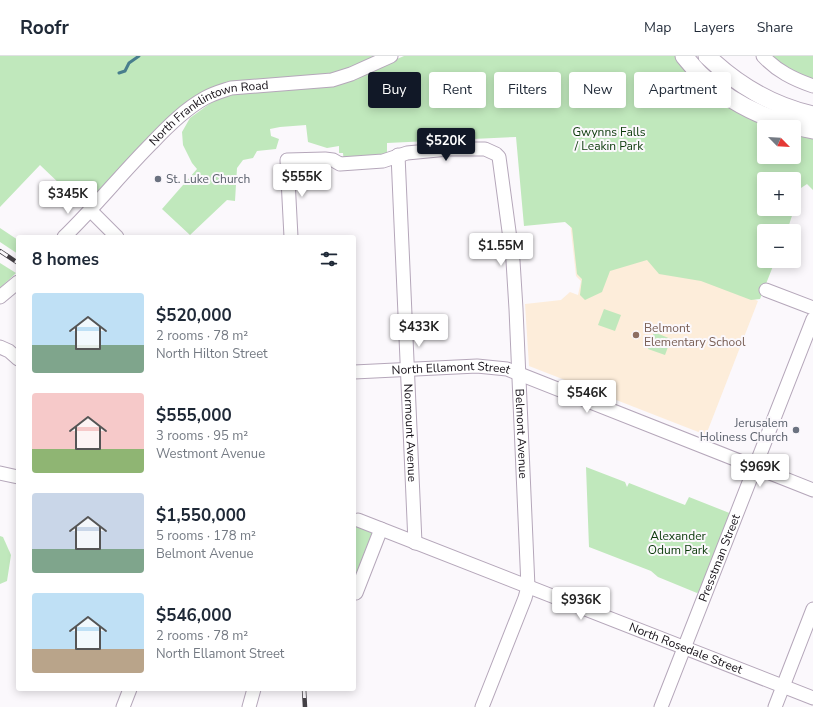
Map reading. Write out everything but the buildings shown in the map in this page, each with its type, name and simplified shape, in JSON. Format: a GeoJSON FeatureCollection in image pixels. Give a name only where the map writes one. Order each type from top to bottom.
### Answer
{"type":"FeatureCollection","features":[{"type":"Feature","properties":{"kind":"main road"},"geometry":{"type":"LineString","coordinates":[[684,56],[702,76],[721,92],[742,105],[764,116],[784,123],[813,130]]}},
{"type":"Feature","properties":{"kind":"main road"},"geometry":{"type":"LineString","coordinates":[[707,56],[731,77],[751,90],[790,109],[813,115]]}},
{"type":"Feature","properties":{"kind":"street","name":"North Franklintown Road"},"geometry":{"type":"LineString","coordinates":[[66,235],[164,131],[191,107],[210,96],[231,88],[332,80],[351,74],[392,56]]}},
{"type":"Feature","properties":{"kind":"street"},"geometry":{"type":"LineString","coordinates":[[763,56],[772,66],[785,74],[813,86]]}},
{"type":"Feature","properties":{"kind":"street","name":"Belmont Avenue"},"geometry":{"type":"LineString","coordinates":[[398,155],[448,149],[485,149],[496,154],[499,157],[500,163],[513,261],[528,587],[526,598],[482,707]]}},
{"type":"Feature","properties":{"kind":"street"},"geometry":{"type":"LineString","coordinates":[[291,235],[287,160],[325,159],[333,160],[340,164],[383,161],[398,155]]}},
{"type":"Feature","properties":{"kind":"street","name":"Normount Avenue"},"geometry":{"type":"LineString","coordinates":[[398,155],[415,543]]}},
{"type":"Feature","properties":{"kind":"street"},"geometry":{"type":"LineString","coordinates":[[90,210],[115,235]]}},
{"type":"Feature","properties":{"kind":"street"},"geometry":{"type":"LineString","coordinates":[[0,297],[16,284]]}},
{"type":"Feature","properties":{"kind":"street"},"geometry":{"type":"LineString","coordinates":[[766,290],[813,308]]}},
{"type":"Feature","properties":{"kind":"street","name":"Presstman Street"},"geometry":{"type":"LineString","coordinates":[[661,707],[813,319]]}},
{"type":"Feature","properties":{"kind":"street"},"geometry":{"type":"LineString","coordinates":[[0,347],[9,351],[16,357]]}},
{"type":"Feature","properties":{"kind":"street","name":"North Ellamont Street"},"geometry":{"type":"LineString","coordinates":[[356,372],[477,366],[507,369],[813,490]]}},
{"type":"Feature","properties":{"kind":"street"},"geometry":{"type":"LineString","coordinates":[[0,473],[16,477]]}},
{"type":"Feature","properties":{"kind":"street","name":"North Rosedale Street"},"geometry":{"type":"LineString","coordinates":[[358,520],[813,698]]}},
{"type":"Feature","properties":{"kind":"street"},"geometry":{"type":"LineString","coordinates":[[356,593],[381,529]]}},
{"type":"Feature","properties":{"kind":"street"},"geometry":{"type":"LineString","coordinates":[[775,707],[813,609]]}},
{"type":"Feature","properties":{"kind":"street"},"geometry":{"type":"LineString","coordinates":[[123,707],[129,691]]}},
{"type":"Feature","properties":{"kind":"street"},"geometry":{"type":"LineString","coordinates":[[249,707],[253,691]]}},
{"type":"Feature","properties":{"kind":"shaded area","name":"Belmont Elementary School"},"geometry":{"type":"Polygon","coordinates":[[[570,222],[700,274],[758,301],[706,435],[529,366],[525,304],[561,300],[570,292],[578,295],[581,281],[576,276],[570,222]]]}},
{"type":"Feature","properties":{"kind":"green space"},"geometry":{"type":"Polygon","coordinates":[[[0,56],[379,56],[334,75],[311,78],[249,80],[228,84],[207,91],[85,208],[40,165],[0,207],[0,56]]]}},
{"type":"Feature","properties":{"kind":"green space","name":"Gwynns Falls / Leakin Park"},"geometry":{"type":"Polygon","coordinates":[[[404,56],[676,56],[699,72],[634,72],[634,108],[731,108],[731,95],[767,120],[757,120],[757,164],[801,164],[801,133],[813,136],[813,190],[807,184],[801,188],[801,172],[757,172],[757,216],[792,216],[789,224],[757,224],[757,268],[772,268],[760,299],[751,300],[701,281],[659,274],[647,260],[610,271],[602,292],[585,300],[580,295],[582,279],[577,274],[572,228],[565,222],[524,226],[516,137],[387,143],[387,161],[344,163],[343,153],[339,153],[339,146],[327,148],[308,142],[306,125],[270,129],[271,136],[279,139],[276,149],[257,151],[253,158],[243,160],[237,168],[235,201],[227,200],[190,235],[162,209],[197,169],[192,163],[183,145],[182,132],[190,118],[212,102],[233,93],[312,88],[338,84],[404,56]]]}},
{"type":"Feature","properties":{"kind":"green space"},"geometry":{"type":"Polygon","coordinates":[[[773,56],[813,56],[813,80],[787,67],[773,56]]]}},
{"type":"Feature","properties":{"kind":"green space"},"geometry":{"type":"Polygon","coordinates":[[[0,228],[16,239],[16,253],[0,242],[0,228]]]}},
{"type":"Feature","properties":{"kind":"green space"},"geometry":{"type":"Polygon","coordinates":[[[0,263],[16,273],[0,288],[0,263]]]}},
{"type":"Feature","properties":{"kind":"green space"},"geometry":{"type":"Polygon","coordinates":[[[604,309],[621,315],[615,331],[598,325],[604,309]]]}},
{"type":"Feature","properties":{"kind":"green space"},"geometry":{"type":"Polygon","coordinates":[[[654,332],[671,339],[665,355],[648,349],[654,332]]]}},
{"type":"Feature","properties":{"kind":"green space","name":"Alexander Odum Park"},"geometry":{"type":"Polygon","coordinates":[[[586,467],[625,482],[627,487],[629,483],[685,505],[689,497],[732,514],[701,591],[697,593],[658,577],[651,571],[589,547],[586,467]]]}},
{"type":"Feature","properties":{"kind":"green space"},"geometry":{"type":"Polygon","coordinates":[[[356,524],[375,531],[358,573],[356,572],[356,524]]]}},
{"type":"Feature","properties":{"kind":"green space"},"geometry":{"type":"Polygon","coordinates":[[[0,536],[3,537],[11,555],[7,581],[0,584],[0,536]]]}},
{"type":"Feature","properties":{"kind":"waterway"},"geometry":{"type":"LineString","coordinates":[[119,73],[125,71],[129,63],[139,56]]}},
{"type":"Feature","properties":{"kind":"railway"},"geometry":{"type":"LineString","coordinates":[[0,251],[16,262]]}},
{"type":"Feature","properties":{"kind":"railway"},"geometry":{"type":"LineString","coordinates":[[304,691],[305,707]]}},
{"type":"Feature","properties":{"kind":"place","name":"St. Luke Church"},"geometry":{"type":"Point","coordinates":[158,179]}},
{"type":"Feature","properties":{"kind":"place","name":"Belmont Elementary School"},"geometry":{"type":"Point","coordinates":[636,335]}},
{"type":"Feature","properties":{"kind":"place","name":"Jerusalem Holiness Church"},"geometry":{"type":"Point","coordinates":[796,430]}}]}
